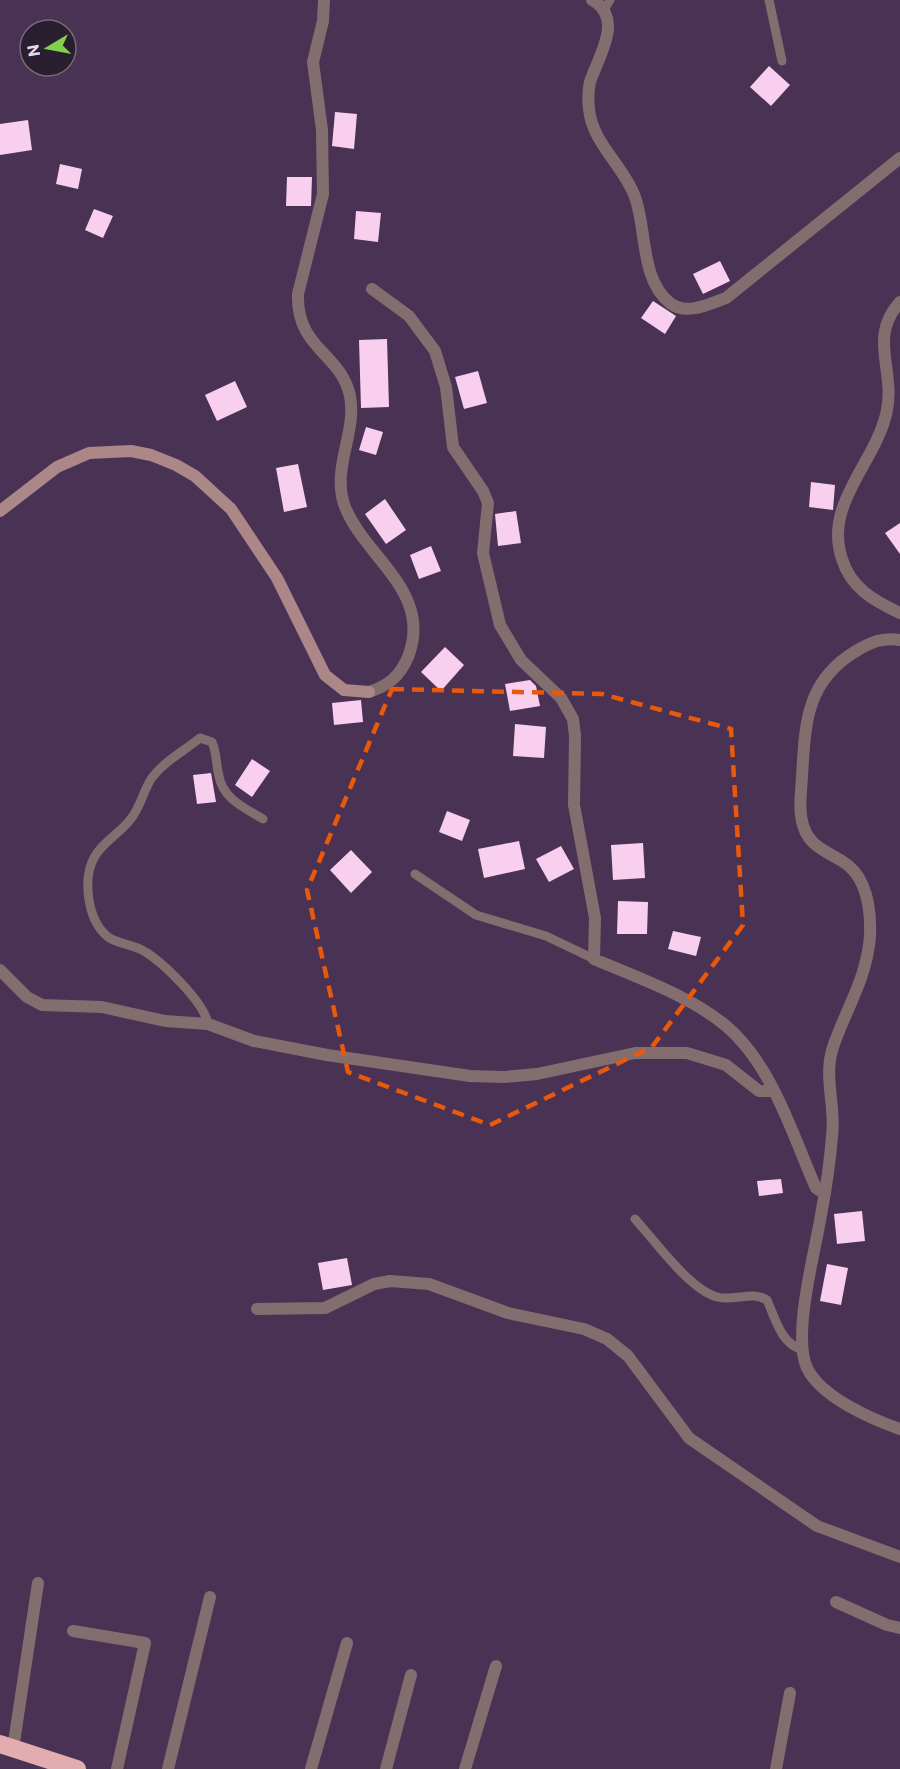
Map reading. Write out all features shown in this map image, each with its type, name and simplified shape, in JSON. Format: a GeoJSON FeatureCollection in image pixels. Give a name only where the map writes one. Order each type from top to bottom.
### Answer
{"type":"FeatureCollection","features":[{"type":"Feature","properties":{"kind":"highway"},"geometry":{"type":"LineString","coordinates":[[7,1746],[77,1769]]}},
{"type":"Feature","properties":{"kind":"street"},"geometry":{"type":"LineString","coordinates":[[0,511],[57,467],[89,453],[131,451],[176,465],[202,481],[231,509],[278,578],[324,675],[344,690],[369,692],[391,682],[400,672],[412,646],[413,633],[405,596],[399,582],[352,521],[345,505],[340,474],[351,409],[350,396],[338,370],[304,332],[297,309],[298,294],[323,194],[322,130],[313,62],[323,21],[324,0]]}},
{"type":"Feature","properties":{"kind":"street"},"geometry":{"type":"LineString","coordinates":[[592,0],[607,5],[608,19],[606,40],[590,82],[589,111],[601,141],[634,193],[644,226],[652,276],[666,299],[678,308],[696,308],[726,298],[900,158]]}},
{"type":"Feature","properties":{"kind":"street"},"geometry":{"type":"LineString","coordinates":[[372,289],[409,316],[435,351],[446,387],[453,447],[483,491],[488,503],[483,553],[500,625],[521,660],[561,698],[573,719],[575,736],[574,805],[595,918],[594,959],[703,1009],[726,1026],[748,1049],[773,1091],[816,1188],[825,1194]]}},
{"type":"Feature","properties":{"kind":"street"},"geometry":{"type":"LineString","coordinates":[[900,302],[888,314],[884,328],[883,346],[889,393],[886,412],[880,430],[846,497],[837,529],[839,550],[845,568],[855,584],[879,603],[900,613]]}},
{"type":"Feature","properties":{"kind":"street"},"geometry":{"type":"LineString","coordinates":[[900,640],[880,639],[868,643],[839,661],[825,675],[816,689],[805,734],[800,813],[803,826],[814,845],[845,862],[856,875],[869,905],[870,923],[866,968],[833,1046],[829,1065],[833,1129],[825,1194],[806,1300],[802,1350],[815,1380],[866,1416],[900,1429]]}},
{"type":"Feature","properties":{"kind":"street"},"geometry":{"type":"LineString","coordinates":[[0,970],[27,997],[42,1005],[102,1007],[165,1021],[208,1024],[254,1041],[317,1053],[487,1077],[537,1074],[635,1053],[687,1053],[726,1065],[759,1091],[773,1091]]}},
{"type":"Feature","properties":{"kind":"street"},"geometry":{"type":"LineString","coordinates":[[257,1309],[325,1308],[374,1284],[390,1281],[429,1284],[508,1313],[584,1329],[607,1339],[628,1356],[674,1421],[697,1444],[817,1526],[900,1557]]}},
{"type":"Feature","properties":{"kind":"street"},"geometry":{"type":"LineString","coordinates":[[7,1746],[38,1583]]}},
{"type":"Feature","properties":{"kind":"street"},"geometry":{"type":"LineString","coordinates":[[168,1769],[210,1597]]}},
{"type":"Feature","properties":{"kind":"street"},"geometry":{"type":"LineString","coordinates":[[836,1602],[887,1625],[900,1628]]}},
{"type":"Feature","properties":{"kind":"street"},"geometry":{"type":"LineString","coordinates":[[73,1631],[145,1643],[117,1769]]}},
{"type":"Feature","properties":{"kind":"street"},"geometry":{"type":"LineString","coordinates":[[311,1769],[347,1643]]}},
{"type":"Feature","properties":{"kind":"street"},"geometry":{"type":"LineString","coordinates":[[465,1769],[496,1666]]}},
{"type":"Feature","properties":{"kind":"street"},"geometry":{"type":"LineString","coordinates":[[386,1769],[411,1675]]}},
{"type":"Feature","properties":{"kind":"street"},"geometry":{"type":"LineString","coordinates":[[776,1769],[790,1693]]}},
{"type":"Feature","properties":{"kind":"lane"},"geometry":{"type":"LineString","coordinates":[[770,0],[782,61]]}},
{"type":"Feature","properties":{"kind":"lane"},"geometry":{"type":"LineString","coordinates":[[208,1024],[203,1009],[152,957],[133,946],[112,939],[98,926],[88,889],[91,865],[100,848],[129,821],[138,809],[146,788],[160,768],[200,738],[212,742],[219,779],[224,791],[236,802],[263,819]]}},
{"type":"Feature","properties":{"kind":"lane"},"geometry":{"type":"LineString","coordinates":[[415,874],[476,915],[546,936],[594,959]]}},
{"type":"Feature","properties":{"kind":"lane"},"geometry":{"type":"LineString","coordinates":[[635,1219],[691,1280],[707,1293],[725,1299],[756,1295],[767,1300],[780,1332],[791,1345],[802,1350]]}},
{"type":"Feature","properties":{"kind":"highlighted area"},"geometry":{"type":"Polygon","coordinates":[[[392,689],[602,694],[731,729],[743,925],[652,1047],[490,1125],[348,1072],[307,890],[392,689]]]}},
{"type":"Feature","properties":{"kind":"building"},"geometry":{"type":"Polygon","coordinates":[[[769,66],[790,85],[771,106],[750,87],[769,66]]]}},
{"type":"Feature","properties":{"kind":"building"},"geometry":{"type":"Polygon","coordinates":[[[335,112],[357,114],[354,149],[332,146],[335,112]]]}},
{"type":"Feature","properties":{"kind":"building"},"geometry":{"type":"Polygon","coordinates":[[[28,120],[32,150],[0,155],[0,124],[28,120]]]}},
{"type":"Feature","properties":{"kind":"building"},"geometry":{"type":"Polygon","coordinates":[[[60,164],[82,169],[78,189],[56,184],[60,164]]]}},
{"type":"Feature","properties":{"kind":"building"},"geometry":{"type":"Polygon","coordinates":[[[287,177],[312,177],[311,206],[286,206],[287,177]]]}},
{"type":"Feature","properties":{"kind":"building"},"geometry":{"type":"Polygon","coordinates":[[[94,209],[113,216],[103,238],[85,230],[94,209]]]}},
{"type":"Feature","properties":{"kind":"building"},"geometry":{"type":"Polygon","coordinates":[[[356,211],[381,213],[378,242],[354,239],[356,211]]]}},
{"type":"Feature","properties":{"kind":"building"},"geometry":{"type":"Polygon","coordinates":[[[720,261],[730,281],[703,294],[693,274],[720,261]]]}},
{"type":"Feature","properties":{"kind":"building"},"geometry":{"type":"Polygon","coordinates":[[[653,301],[676,316],[665,334],[641,318],[653,301]]]}},
{"type":"Feature","properties":{"kind":"building"},"geometry":{"type":"Polygon","coordinates":[[[387,339],[389,407],[361,408],[359,340],[387,339]]]}},
{"type":"Feature","properties":{"kind":"building"},"geometry":{"type":"Polygon","coordinates":[[[478,371],[487,403],[464,409],[455,377],[478,371]]]}},
{"type":"Feature","properties":{"kind":"building"},"geometry":{"type":"Polygon","coordinates":[[[235,381],[247,407],[217,421],[205,395],[235,381]]]}},
{"type":"Feature","properties":{"kind":"building"},"geometry":{"type":"Polygon","coordinates":[[[366,427],[383,432],[376,455],[359,450],[366,427]]]}},
{"type":"Feature","properties":{"kind":"building"},"geometry":{"type":"Polygon","coordinates":[[[298,464],[307,507],[284,512],[276,468],[298,464]]]}},
{"type":"Feature","properties":{"kind":"building"},"geometry":{"type":"Polygon","coordinates":[[[811,482],[835,485],[833,510],[809,507],[811,482]]]}},
{"type":"Feature","properties":{"kind":"building"},"geometry":{"type":"Polygon","coordinates":[[[385,499],[406,530],[386,544],[365,514],[385,499]]]}},
{"type":"Feature","properties":{"kind":"building"},"geometry":{"type":"Polygon","coordinates":[[[516,511],[521,543],[498,546],[495,514],[516,511]]]}},
{"type":"Feature","properties":{"kind":"building"},"geometry":{"type":"Polygon","coordinates":[[[900,523],[900,554],[885,533],[900,523]]]}},
{"type":"Feature","properties":{"kind":"building"},"geometry":{"type":"Polygon","coordinates":[[[431,546],[441,571],[419,579],[410,555],[431,546]]]}},
{"type":"Feature","properties":{"kind":"building"},"geometry":{"type":"Polygon","coordinates":[[[445,647],[464,665],[441,691],[421,672],[445,647]]]}},
{"type":"Feature","properties":{"kind":"building"},"geometry":{"type":"Polygon","coordinates":[[[530,680],[536,686],[540,706],[510,711],[505,684],[530,680]]]}},
{"type":"Feature","properties":{"kind":"building"},"geometry":{"type":"Polygon","coordinates":[[[361,700],[363,722],[334,725],[332,703],[361,700]]]}},
{"type":"Feature","properties":{"kind":"building"},"geometry":{"type":"Polygon","coordinates":[[[515,724],[546,727],[544,758],[513,756],[515,724]]]}},
{"type":"Feature","properties":{"kind":"building"},"geometry":{"type":"Polygon","coordinates":[[[252,759],[270,771],[252,797],[235,785],[252,759]]]}},
{"type":"Feature","properties":{"kind":"building"},"geometry":{"type":"Polygon","coordinates":[[[211,773],[216,802],[197,804],[193,775],[211,773]]]}},
{"type":"Feature","properties":{"kind":"building"},"geometry":{"type":"Polygon","coordinates":[[[447,811],[470,820],[462,841],[439,832],[447,811]]]}},
{"type":"Feature","properties":{"kind":"building"},"geometry":{"type":"Polygon","coordinates":[[[519,841],[525,869],[484,878],[478,849],[519,841]]]}},
{"type":"Feature","properties":{"kind":"building"},"geometry":{"type":"Polygon","coordinates":[[[643,843],[645,878],[613,880],[611,845],[643,843]]]}},
{"type":"Feature","properties":{"kind":"building"},"geometry":{"type":"Polygon","coordinates":[[[561,846],[574,869],[549,882],[536,859],[561,846]]]}},
{"type":"Feature","properties":{"kind":"building"},"geometry":{"type":"Polygon","coordinates":[[[351,850],[372,872],[351,893],[330,870],[351,850]]]}},
{"type":"Feature","properties":{"kind":"building"},"geometry":{"type":"Polygon","coordinates":[[[618,901],[648,902],[647,934],[617,934],[618,901]]]}},
{"type":"Feature","properties":{"kind":"building"},"geometry":{"type":"Polygon","coordinates":[[[673,931],[701,937],[696,956],[668,949],[673,931]]]}},
{"type":"Feature","properties":{"kind":"building"},"geometry":{"type":"Polygon","coordinates":[[[781,1179],[783,1193],[759,1196],[757,1181],[781,1179]]]}},
{"type":"Feature","properties":{"kind":"building"},"geometry":{"type":"Polygon","coordinates":[[[862,1211],[865,1241],[837,1244],[834,1214],[862,1211]]]}},
{"type":"Feature","properties":{"kind":"building"},"geometry":{"type":"Polygon","coordinates":[[[347,1258],[352,1285],[323,1290],[318,1263],[347,1258]]]}},
{"type":"Feature","properties":{"kind":"building"},"geometry":{"type":"Polygon","coordinates":[[[827,1264],[848,1268],[841,1305],[820,1301],[827,1264]]]}}]}
